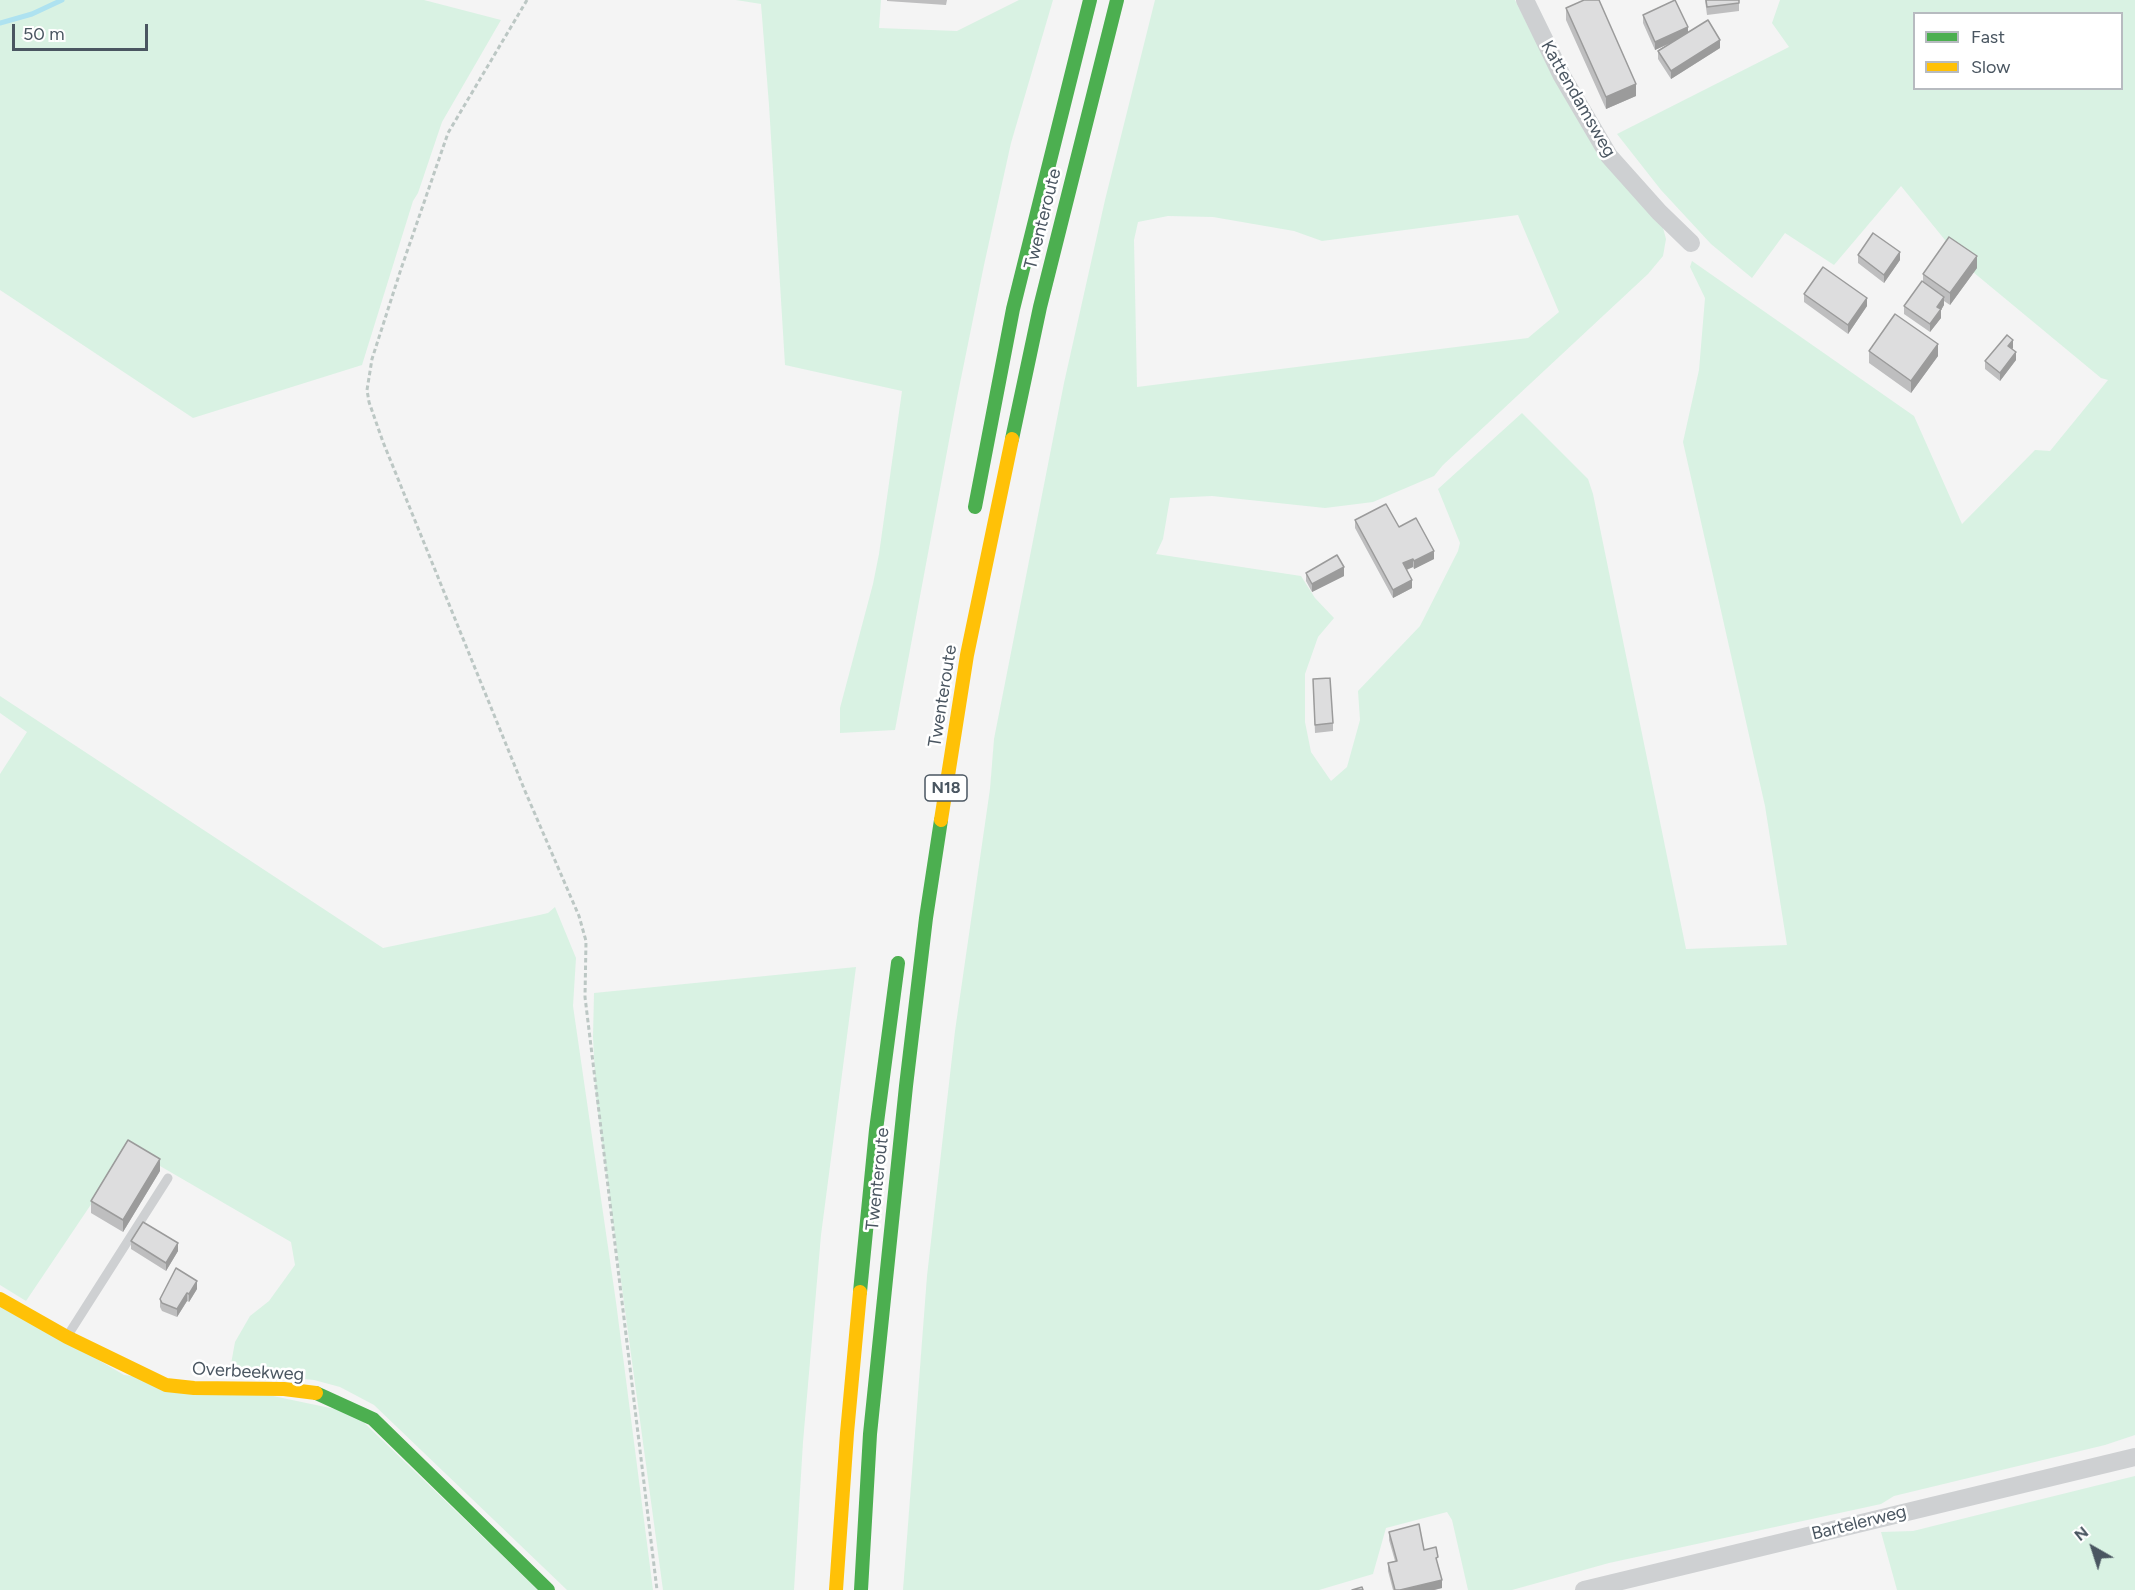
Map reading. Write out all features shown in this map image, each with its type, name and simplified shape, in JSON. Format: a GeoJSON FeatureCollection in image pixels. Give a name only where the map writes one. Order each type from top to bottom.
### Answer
{"type":"FeatureCollection","features":[{"type":"Feature","properties":{"kind":"main road","name":"Twenteroute"},"geometry":{"type":"LineString","coordinates":[[973,519],[1013,309],[1090,0]]}},
{"type":"Feature","properties":{"kind":"main road","name":"Twenteroute"},"geometry":{"type":"LineString","coordinates":[[861,1590],[870,1434],[906,1086],[926,918],[967,655],[1040,307],[1117,0]]}},
{"type":"Feature","properties":{"kind":"main road","name":"Twenteroute"},"geometry":{"type":"LineString","coordinates":[[836,1590],[847,1432],[876,1130],[900,948]]}},
{"type":"Feature","properties":{"kind":"main road","name":"Overbeekweg"},"geometry":{"type":"LineString","coordinates":[[0,1299],[139,1374],[166,1384],[194,1388],[284,1389],[316,1393],[342,1402],[373,1419],[548,1590]]}},
{"type":"Feature","properties":{"kind":"street","name":"Kattendamsweg"},"geometry":{"type":"LineString","coordinates":[[1525,0],[1562,76],[1609,156],[1691,243]]}},
{"type":"Feature","properties":{"kind":"street","name":"Bartelerweg"},"geometry":{"type":"LineString","coordinates":[[1584,1590],[2135,1457]]}},
{"type":"Feature","properties":{"kind":"lane"},"geometry":{"type":"LineString","coordinates":[[67,1337],[168,1178]]}},
{"type":"Feature","properties":{"kind":"path"},"geometry":{"type":"LineString","coordinates":[[527,0],[448,133],[400,269],[372,359],[367,390],[383,442],[525,791],[579,916],[586,941],[585,997],[657,1590]]}},
{"type":"Feature","properties":{"kind":"green space"},"geometry":{"type":"Polygon","coordinates":[[[0,0],[424,0],[501,20],[442,122],[418,193],[413,201],[362,365],[193,418],[0,290],[0,0]]]}},
{"type":"Feature","properties":{"kind":"green space"},"geometry":{"type":"Polygon","coordinates":[[[736,0],[881,0],[879,28],[957,31],[1019,0],[1053,0],[1011,143],[984,265],[895,730],[840,733],[840,708],[879,554],[902,391],[785,365],[761,4],[736,0]]]}},
{"type":"Feature","properties":{"kind":"green space"},"geometry":{"type":"Polygon","coordinates":[[[1155,0],[1515,0],[1556,81],[1662,224],[1666,239],[1663,256],[1648,274],[1443,465],[1434,476],[1373,502],[1325,508],[1212,496],[1170,498],[1163,539],[1156,554],[1301,576],[1315,598],[1334,618],[1318,637],[1305,674],[1305,722],[1311,752],[1331,781],[1347,767],[1360,720],[1358,691],[1420,626],[1458,551],[1460,543],[1438,489],[1522,413],[1588,479],[1593,494],[1686,949],[1787,945],[1765,806],[1683,442],[1699,370],[1705,298],[1690,267],[1692,261],[1914,416],[1962,524],[2035,450],[2050,451],[2108,380],[2101,378],[1967,267],[1901,186],[1834,265],[1785,233],[1752,278],[1711,244],[1661,190],[1617,134],[1789,47],[1772,23],[1780,0],[2135,0],[2135,1435],[2105,1445],[1894,1496],[1881,1504],[1609,1563],[1512,1590],[1468,1590],[1452,1520],[1447,1512],[1386,1528],[1373,1574],[1319,1590],[903,1590],[927,1276],[955,1031],[990,789],[994,739],[1064,383],[1105,200],[1155,0]],[[1518,215],[1322,241],[1294,231],[1213,217],[1168,216],[1138,222],[1134,240],[1137,387],[1528,338],[1559,312],[1518,215]]]}},
{"type":"Feature","properties":{"kind":"green space"},"geometry":{"type":"Polygon","coordinates":[[[0,696],[383,948],[548,913],[555,907],[576,958],[573,1006],[616,1302],[653,1590],[567,1590],[374,1405],[340,1387],[314,1380],[237,1372],[231,1364],[235,1342],[250,1316],[269,1301],[295,1265],[291,1242],[129,1148],[26,1301],[0,1285],[0,774],[27,732],[0,713],[0,696]]]}},
{"type":"Feature","properties":{"kind":"green space"},"geometry":{"type":"Polygon","coordinates":[[[856,967],[821,1235],[803,1442],[794,1590],[663,1590],[596,1096],[593,1037],[594,993],[856,967]]]}},
{"type":"Feature","properties":{"kind":"green space"},"geometry":{"type":"Polygon","coordinates":[[[0,1302],[124,1375],[254,1392],[354,1413],[538,1590],[0,1590],[0,1302]]]}},
{"type":"Feature","properties":{"kind":"green space"},"geometry":{"type":"Polygon","coordinates":[[[2135,1476],[2135,1590],[1897,1590],[1881,1532],[1913,1531],[2135,1476]]]}},
{"type":"Feature","properties":{"kind":"building"},"geometry":{"type":"Polygon","coordinates":[[[1584,0],[1599,0],[1636,84],[1606,97],[1566,8],[1584,0]]]}},
{"type":"Feature","properties":{"kind":"building"},"geometry":{"type":"Polygon","coordinates":[[[1675,0],[1688,27],[1655,42],[1643,15],[1675,0]]]}},
{"type":"Feature","properties":{"kind":"building"},"geometry":{"type":"Polygon","coordinates":[[[1706,0],[1739,0],[1739,3],[1707,7],[1706,0]]]}},
{"type":"Feature","properties":{"kind":"building"},"geometry":{"type":"Polygon","coordinates":[[[1708,20],[1720,40],[1671,71],[1658,51],[1708,20]]]}},
{"type":"Feature","properties":{"kind":"building"},"geometry":{"type":"Polygon","coordinates":[[[1873,233],[1900,252],[1884,275],[1858,255],[1873,233]]]}},
{"type":"Feature","properties":{"kind":"building"},"geometry":{"type":"Polygon","coordinates":[[[1949,237],[1977,256],[1950,293],[1923,274],[1949,237]]]}},
{"type":"Feature","properties":{"kind":"building"},"geometry":{"type":"Polygon","coordinates":[[[1823,267],[1867,298],[1848,325],[1804,294],[1823,267]]]}},
{"type":"Feature","properties":{"kind":"building"},"geometry":{"type":"Polygon","coordinates":[[[1922,281],[1944,297],[1937,307],[1941,309],[1930,324],[1904,306],[1922,281]]]}},
{"type":"Feature","properties":{"kind":"building"},"geometry":{"type":"Polygon","coordinates":[[[1895,314],[1938,344],[1911,381],[1869,351],[1895,314]]]}},
{"type":"Feature","properties":{"kind":"building"},"geometry":{"type":"Polygon","coordinates":[[[2007,335],[2013,340],[2008,346],[2016,352],[2000,373],[1985,361],[2007,335]]]}},
{"type":"Feature","properties":{"kind":"building"},"geometry":{"type":"Polygon","coordinates":[[[1386,504],[1399,527],[1416,518],[1434,551],[1414,561],[1413,559],[1403,563],[1412,580],[1393,590],[1355,520],[1386,504]]]}},
{"type":"Feature","properties":{"kind":"building"},"geometry":{"type":"Polygon","coordinates":[[[1337,555],[1344,567],[1312,584],[1306,573],[1337,555]]]}},
{"type":"Feature","properties":{"kind":"building"},"geometry":{"type":"Polygon","coordinates":[[[1330,678],[1333,723],[1315,725],[1313,679],[1330,678]]]}},
{"type":"Feature","properties":{"kind":"building"},"geometry":{"type":"Polygon","coordinates":[[[128,1140],[160,1159],[123,1220],[91,1201],[128,1140]]]}},
{"type":"Feature","properties":{"kind":"building"},"geometry":{"type":"Polygon","coordinates":[[[143,1222],[178,1243],[166,1263],[131,1241],[143,1222]]]}},
{"type":"Feature","properties":{"kind":"building"},"geometry":{"type":"Polygon","coordinates":[[[176,1268],[197,1281],[177,1309],[162,1303],[160,1299],[176,1268]]]}},
{"type":"Feature","properties":{"kind":"building"},"geometry":{"type":"Polygon","coordinates":[[[1419,1524],[1424,1550],[1436,1547],[1438,1557],[1436,1558],[1442,1580],[1395,1590],[1388,1563],[1397,1561],[1389,1532],[1419,1524]]]}},
{"type":"Feature","properties":{"kind":"waterway"},"geometry":{"type":"LineString","coordinates":[[0,23],[32,14],[62,0]]}},
{"type":"Feature","properties":{"kind":"traffic: fast"},"geometry":{"type":"LineString","coordinates":[[975,507],[1013,309],[1090,0]]}},
{"type":"Feature","properties":{"kind":"traffic: fast"},"geometry":{"type":"LineString","coordinates":[[1012,439],[1040,307],[1117,0]]}},
{"type":"Feature","properties":{"kind":"traffic: fast"},"geometry":{"type":"LineString","coordinates":[[861,1590],[870,1434],[906,1086],[926,918],[941,820]]}},
{"type":"Feature","properties":{"kind":"traffic: fast"},"geometry":{"type":"LineString","coordinates":[[860,1292],[876,1130],[898,963]]}},
{"type":"Feature","properties":{"kind":"traffic: fast"},"geometry":{"type":"LineString","coordinates":[[316,1393],[373,1419],[548,1590]]}},
{"type":"Feature","properties":{"kind":"traffic: slow"},"geometry":{"type":"LineString","coordinates":[[941,820],[967,655],[1012,439]]}},
{"type":"Feature","properties":{"kind":"traffic: slow"},"geometry":{"type":"LineString","coordinates":[[836,1590],[860,1292]]}},
{"type":"Feature","properties":{"kind":"traffic: slow"},"geometry":{"type":"LineString","coordinates":[[0,1299],[67,1337],[166,1385],[194,1388],[284,1389],[316,1393]]}}]}
